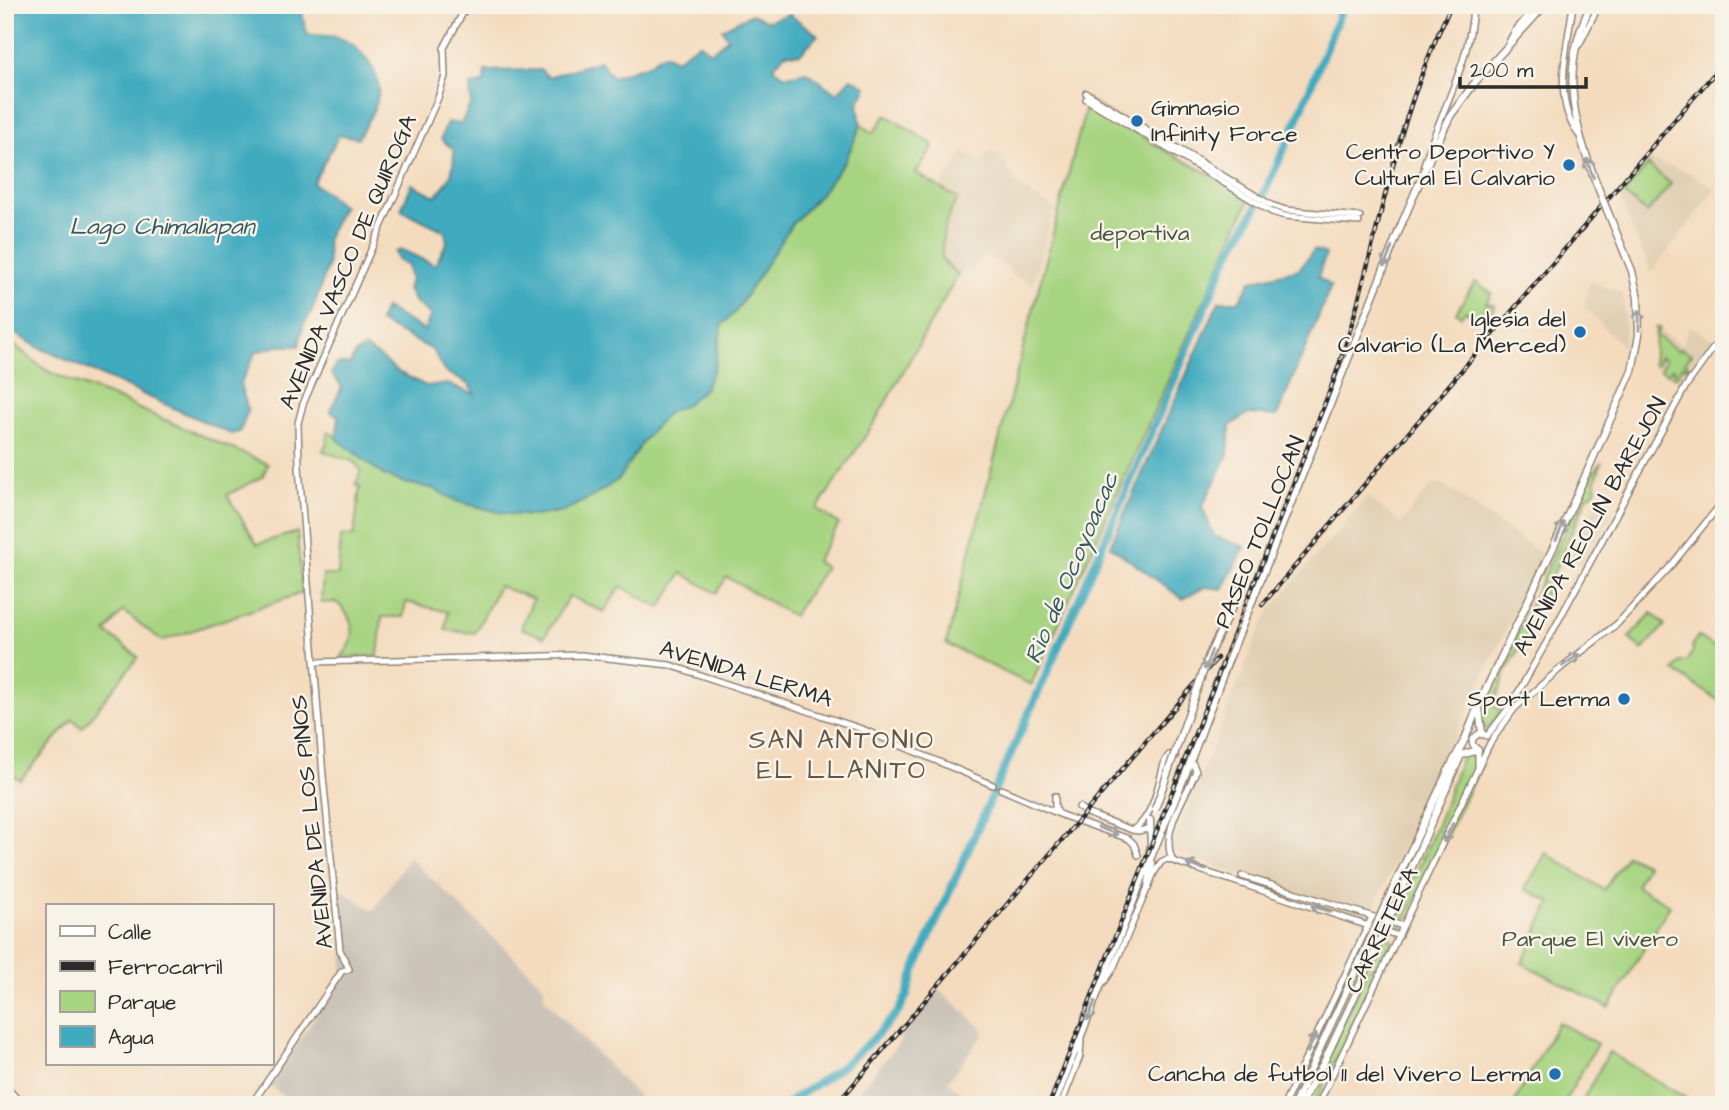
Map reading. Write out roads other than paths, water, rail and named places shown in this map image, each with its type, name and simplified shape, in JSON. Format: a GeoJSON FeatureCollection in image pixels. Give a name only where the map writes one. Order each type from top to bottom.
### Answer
{"type":"FeatureCollection","features":[{"type":"Feature","properties":{"kind":"highway","name":"PASEO TOLLOCAN"},"geometry":{"type":"LineString","coordinates":[[1057,1104],[1146,869],[1415,195],[1451,115],[1476,81],[1545,5]]}},
{"type":"Feature","properties":{"kind":"highway"},"geometry":{"type":"LineString","coordinates":[[1294,1105],[1591,465],[1634,363],[1640,326],[1632,271],[1579,135],[1572,93],[1573,61],[1580,30],[1591,5]]}},
{"type":"Feature","properties":{"kind":"highway"},"geometry":{"type":"LineString","coordinates":[[1148,829],[1209,655],[1247,576]]}},
{"type":"Feature","properties":{"kind":"highway"},"geometry":{"type":"LineString","coordinates":[[1479,704],[1485,734]]}},
{"type":"Feature","properties":{"kind":"highway"},"geometry":{"type":"LineString","coordinates":[[1300,1105],[1324,1062],[1366,972],[1461,755],[1474,752],[1477,759]]}},
{"type":"Feature","properties":{"kind":"highway"},"geometry":{"type":"LineString","coordinates":[[1146,869],[1151,845],[1150,820]]}},
{"type":"Feature","properties":{"kind":"highway"},"geometry":{"type":"LineString","coordinates":[[1148,888],[1153,854]]}},
{"type":"Feature","properties":{"kind":"street","name":"AVENIDA VASCO DE QUIROGA"},"geometry":{"type":"LineString","coordinates":[[315,665],[299,467],[297,431],[300,411],[438,98],[444,83],[444,48],[467,5]]}},
{"type":"Feature","properties":{"kind":"street"},"geometry":{"type":"LineString","coordinates":[[1415,195],[1427,153],[1463,64],[1473,5]]}},
{"type":"Feature","properties":{"kind":"street"},"geometry":{"type":"LineString","coordinates":[[1507,45],[1536,5]]}},
{"type":"Feature","properties":{"kind":"street"},"geometry":{"type":"LineString","coordinates":[[1573,5],[1564,65],[1567,104],[1573,128],[1579,135]]}},
{"type":"Feature","properties":{"kind":"street"},"geometry":{"type":"LineString","coordinates":[[1573,61],[1599,5]]}},
{"type":"Feature","properties":{"kind":"street"},"geometry":{"type":"LineString","coordinates":[[1086,96],[1259,202],[1286,210],[1360,220]]}},
{"type":"Feature","properties":{"kind":"street","name":"AVENIDA REOLIN BAREJON"},"geometry":{"type":"LineString","coordinates":[[1485,734],[1513,706],[1686,386],[1724,333]]}},
{"type":"Feature","properties":{"kind":"street"},"geometry":{"type":"LineString","coordinates":[[1513,706],[1616,624],[1670,568],[1724,500]]}},
{"type":"Feature","properties":{"kind":"street","name":"AVENIDA LERMA"},"geometry":{"type":"LineString","coordinates":[[315,665],[602,656],[670,665],[862,729],[993,785]]}},
{"type":"Feature","properties":{"kind":"street"},"geometry":{"type":"LineString","coordinates":[[601,663],[602,656]]}},
{"type":"Feature","properties":{"kind":"street","name":"AVENIDA DE LOS PINOS"},"geometry":{"type":"LineString","coordinates":[[251,1105],[342,971],[349,969],[340,950],[315,665]]}},
{"type":"Feature","properties":{"kind":"street","name":"CARRETERA"},"geometry":{"type":"LineString","coordinates":[[1318,1105],[1489,746],[1513,706]]}},
{"type":"Feature","properties":{"kind":"street"},"geometry":{"type":"LineString","coordinates":[[1485,734],[1489,746],[1474,752],[1473,740],[1485,734]]}},
{"type":"Feature","properties":{"kind":"street"},"geometry":{"type":"LineString","coordinates":[[1132,830],[1140,826],[1147,817],[1165,761],[1169,755],[1175,756]]}},
{"type":"Feature","properties":{"kind":"street"},"geometry":{"type":"LineString","coordinates":[[1477,759],[1478,771]]}},
{"type":"Feature","properties":{"kind":"street"},"geometry":{"type":"LineString","coordinates":[[1171,859],[1168,850],[1169,836],[1196,771],[1193,764]]}},
{"type":"Feature","properties":{"kind":"street"},"geometry":{"type":"LineString","coordinates":[[1001,789],[1129,839],[1138,855]]}},
{"type":"Feature","properties":{"kind":"street"},"geometry":{"type":"LineString","coordinates":[[1043,806],[1050,803],[1055,796],[1055,807],[1061,814]]}},
{"type":"Feature","properties":{"kind":"street"},"geometry":{"type":"LineString","coordinates":[[1079,807],[1086,813],[1132,830],[1148,829]]}},
{"type":"Feature","properties":{"kind":"street"},"geometry":{"type":"LineString","coordinates":[[1069,817],[1084,816]]}},
{"type":"Feature","properties":{"kind":"street"},"geometry":{"type":"LineString","coordinates":[[1101,986],[1113,969],[1148,888],[1164,859],[1171,859],[1399,936]]}},
{"type":"Feature","properties":{"kind":"street"},"geometry":{"type":"LineString","coordinates":[[1259,888],[1245,877],[1403,926]]}},
{"type":"Feature","properties":{"kind":"street"},"geometry":{"type":"LineString","coordinates":[[1359,922],[1362,914]]}},
{"type":"Feature","properties":{"kind":"street"},"geometry":{"type":"LineString","coordinates":[[1284,1105],[1346,964],[1371,917]]}},
{"type":"Feature","properties":{"kind":"street"},"geometry":{"type":"LineString","coordinates":[[1366,972],[1375,967],[1381,973]]}},
{"type":"Feature","properties":{"kind":"street"},"geometry":{"type":"LineString","coordinates":[[5,1086],[23,1105]]}},
{"type":"Feature","properties":{"kind":"water","name":"Lago Chimaliapan"},"geometry":{"type":"Polygon","coordinates":[[[5,5],[305,5],[302,12],[307,34],[347,41],[371,65],[376,76],[378,96],[371,115],[358,138],[339,135],[313,183],[343,206],[327,238],[328,265],[313,309],[303,326],[299,346],[278,346],[256,352],[240,384],[248,410],[240,432],[231,434],[38,347],[5,328],[5,5]]]}},
{"type":"Feature","properties":{"kind":"water"},"geometry":{"type":"Polygon","coordinates":[[[751,14],[768,21],[789,14],[818,35],[800,54],[785,53],[773,68],[786,76],[807,72],[837,94],[851,78],[867,87],[858,104],[861,125],[845,161],[820,194],[792,224],[736,311],[722,325],[714,369],[704,389],[685,405],[667,413],[643,441],[619,479],[564,511],[534,516],[507,514],[459,502],[432,488],[383,475],[336,438],[339,417],[330,411],[342,387],[331,373],[337,364],[350,364],[355,354],[365,348],[396,371],[426,386],[448,384],[475,395],[468,384],[444,371],[433,350],[379,322],[385,308],[424,330],[431,315],[414,301],[408,289],[411,280],[408,266],[398,260],[395,252],[402,250],[435,265],[447,242],[445,231],[401,210],[412,184],[435,196],[448,180],[454,150],[441,139],[447,122],[461,124],[471,103],[470,85],[484,83],[485,71],[541,70],[548,77],[600,61],[612,77],[645,66],[664,54],[676,60],[699,43],[711,52],[728,38],[722,29],[751,14]]]}},
{"type":"Feature","properties":{"kind":"water"},"geometry":{"type":"Polygon","coordinates":[[[1314,250],[1326,254],[1318,277],[1331,286],[1277,416],[1247,414],[1230,426],[1228,455],[1202,507],[1214,536],[1245,547],[1222,589],[1205,587],[1183,599],[1110,546],[1219,301],[1239,301],[1251,281],[1299,269],[1314,250]]]}},
{"type":"Feature","properties":{"kind":"waterway","name":"Rio de Ocoyoacac"},"geometry":{"type":"LineString","coordinates":[[785,1105],[841,1067],[871,1041],[899,1011],[1226,260],[1263,196],[1298,118],[1343,5]]}},
{"type":"Feature","properties":{"kind":"tunnel"},"geometry":{"type":"LineString","coordinates":[[1175,756],[1193,764]]}},
{"type":"Feature","properties":{"kind":"railway"},"geometry":{"type":"LineString","coordinates":[[1049,1105],[1332,385],[1353,321],[1404,126],[1451,5]]}},
{"type":"Feature","properties":{"kind":"railway"},"geometry":{"type":"LineString","coordinates":[[1262,605],[1724,62]]}},
{"type":"Feature","properties":{"kind":"railway"},"geometry":{"type":"LineString","coordinates":[[836,1105],[1217,658]]}},
{"type":"Feature","properties":{"kind":"place","name":"Gimnasio Infinity Force"},"geometry":{"type":"Point","coordinates":[1137,121]}},
{"type":"Feature","properties":{"kind":"place","name":"Centro Deportivo Y Cultural El Calvario"},"geometry":{"type":"Point","coordinates":[1569,165]}},
{"type":"Feature","properties":{"kind":"place","name":"Iglesia del Calvario (La Merced)"},"geometry":{"type":"Point","coordinates":[1580,332]}},
{"type":"Feature","properties":{"kind":"place","name":"Sport Lerma"},"geometry":{"type":"Point","coordinates":[1624,699]}},
{"type":"Feature","properties":{"kind":"place","name":"Cancha de futbol 11 del Vivero Lerma"},"geometry":{"type":"Point","coordinates":[1555,1074]}},
{"type":"Feature","properties":{"kind":"district","name":"SAN ANTONIO EL LLANITO"},"geometry":{"type":"Point","coordinates":[842,755]}},
{"type":"Feature","properties":{"kind":"park label","name":"deportiva"},"geometry":{"type":"Point","coordinates":[1140,233]}},
{"type":"Feature","properties":{"kind":"park label","name":"Parque El vivero"},"geometry":{"type":"Point","coordinates":[1590,939]}}]}
